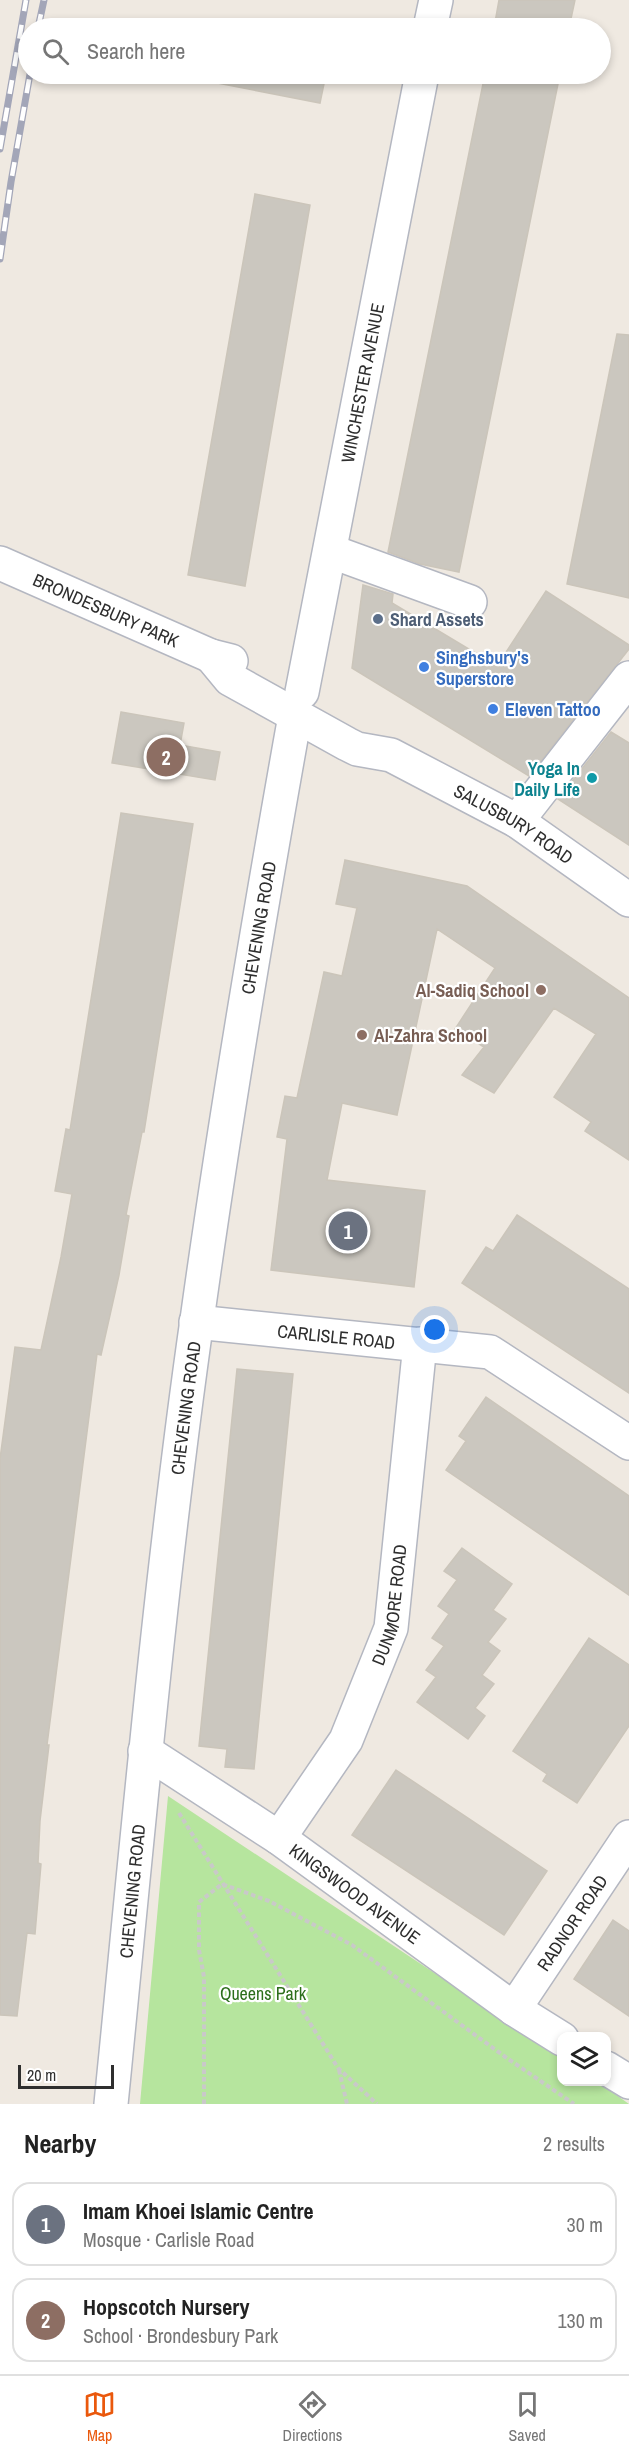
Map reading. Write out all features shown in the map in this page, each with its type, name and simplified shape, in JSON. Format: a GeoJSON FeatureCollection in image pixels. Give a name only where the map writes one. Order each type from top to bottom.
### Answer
{"type":"FeatureCollection","features":[{"type":"Feature","properties":{"kind":"street"},"geometry":{"type":"LineString","coordinates":[[432,18],[436,0]]}},
{"type":"Feature","properties":{"kind":"street","name":"WINCHESTER AVENUE"},"geometry":{"type":"LineString","coordinates":[[298,704],[330,551],[420,84]]}},
{"type":"Feature","properties":{"kind":"street"},"geometry":{"type":"LineString","coordinates":[[330,551],[470,602]]}},
{"type":"Feature","properties":{"kind":"street","name":"BRONDESBURY PARK"},"geometry":{"type":"LineString","coordinates":[[0,563],[211,656],[230,679],[298,704]]}},
{"type":"Feature","properties":{"kind":"street"},"geometry":{"type":"LineString","coordinates":[[517,821],[617,718],[629,678]]}},
{"type":"Feature","properties":{"kind":"street","name":"SALUSBURY ROAD"},"geometry":{"type":"LineString","coordinates":[[298,704],[357,749],[391,755],[517,821],[629,900]]}},
{"type":"Feature","properties":{"kind":"street","name":"CHEVENING ROAD"},"geometry":{"type":"LineString","coordinates":[[111,2104],[145,1752],[196,1322],[240,1031],[298,704]]}},
{"type":"Feature","properties":{"kind":"street","name":"CARLISLE ROAD"},"geometry":{"type":"LineString","coordinates":[[196,1322],[490,1352],[629,1443]]}},
{"type":"Feature","properties":{"kind":"street","name":"DUNMORE ROAD"},"geometry":{"type":"LineString","coordinates":[[279,1838],[346,1740],[391,1628],[420,1344]]}},
{"type":"Feature","properties":{"kind":"street","name":"KINGSWOOD AVENUE"},"geometry":{"type":"LineString","coordinates":[[145,1752],[279,1838],[514,2009],[557,2036]]}},
{"type":"Feature","properties":{"kind":"street","name":"RADNOR ROAD"},"geometry":{"type":"LineString","coordinates":[[514,2009],[629,1837]]}},
{"type":"Feature","properties":{"kind":"street"},"geometry":{"type":"LineString","coordinates":[[611,2071],[629,2082]]}},
{"type":"Feature","properties":{"kind":"path"},"geometry":{"type":"LineString","coordinates":[[174,1806],[339,2068],[377,2104]]}},
{"type":"Feature","properties":{"kind":"path"},"geometry":{"type":"LineString","coordinates":[[204,2104],[204,1977],[199,1950],[199,1902],[222,1884]]}},
{"type":"Feature","properties":{"kind":"path"},"geometry":{"type":"LineString","coordinates":[[222,1884],[269,1901],[352,1945],[574,2104]]}},
{"type":"Feature","properties":{"kind":"path"},"geometry":{"type":"LineString","coordinates":[[339,2068],[347,2104]]}},
{"type":"Feature","properties":{"kind":"green space","name":"Queens Park"},"geometry":{"type":"Polygon","coordinates":[[[168,1796],[557,2054],[557,2086],[604,2086],[629,2104],[140,2104],[168,1796]]]}},
{"type":"Feature","properties":{"kind":"building"},"geometry":{"type":"Polygon","coordinates":[[[499,0],[575,0],[571,18],[496,18],[499,0]]]}},
{"type":"Feature","properties":{"kind":"building"},"geometry":{"type":"Polygon","coordinates":[[[222,84],[324,84],[320,103],[222,84]]]}},
{"type":"Feature","properties":{"kind":"building"},"geometry":{"type":"Polygon","coordinates":[[[483,84],[558,84],[459,572],[420,564],[388,552],[483,84]]]}},
{"type":"Feature","properties":{"kind":"building"},"geometry":{"type":"Polygon","coordinates":[[[255,194],[310,205],[245,586],[188,575],[255,194]]]}},
{"type":"Feature","properties":{"kind":"building"},"geometry":{"type":"Polygon","coordinates":[[[617,334],[629,335],[629,598],[567,584],[617,334]]]}},
{"type":"Feature","properties":{"kind":"building"},"geometry":{"type":"Polygon","coordinates":[[[363,585],[393,594],[392,603],[497,666],[546,591],[629,645],[629,649],[529,776],[352,668],[363,585]]]}},
{"type":"Feature","properties":{"kind":"building"},"geometry":{"type":"Polygon","coordinates":[[[121,712],[184,723],[180,745],[220,752],[215,780],[112,763],[121,712]]]}},
{"type":"Feature","properties":{"kind":"building"},"geometry":{"type":"Polygon","coordinates":[[[611,732],[629,743],[629,845],[558,799],[611,732]]]}},
{"type":"Feature","properties":{"kind":"building"},"geometry":{"type":"Polygon","coordinates":[[[121,813],[193,824],[144,1132],[142,1132],[126,1215],[129,1216],[119,1275],[101,1355],[97,1354],[47,1745],[49,1745],[40,1821],[38,1863],[41,1864],[35,1934],[27,1933],[17,2016],[0,2015],[0,1459],[15,1347],[41,1350],[61,1257],[72,1194],[55,1191],[66,1129],[70,1130],[121,813]]]}},
{"type":"Feature","properties":{"kind":"building"},"geometry":{"type":"Polygon","coordinates":[[[345,860],[467,886],[629,998],[629,1160],[585,1131],[591,1122],[554,1097],[596,1034],[554,1008],[494,1093],[462,1075],[484,1047],[455,1029],[495,968],[437,929],[397,1115],[342,1103],[327,1180],[425,1191],[414,1287],[271,1270],[287,1139],[277,1137],[285,1096],[297,1098],[324,972],[342,976],[357,908],[336,904],[345,860]]]}},
{"type":"Feature","properties":{"kind":"building"},"geometry":{"type":"Polygon","coordinates":[[[517,1215],[629,1289],[629,1393],[462,1283],[486,1247],[493,1251],[517,1215]]]}},
{"type":"Feature","properties":{"kind":"building"},"geometry":{"type":"Polygon","coordinates":[[[237,1369],[293,1374],[254,1769],[225,1767],[227,1749],[199,1746],[237,1369]]]}},
{"type":"Feature","properties":{"kind":"building"},"geometry":{"type":"Polygon","coordinates":[[[486,1397],[629,1496],[629,1595],[446,1470],[466,1441],[459,1436],[486,1397]]]}},
{"type":"Feature","properties":{"kind":"building"},"geometry":{"type":"Polygon","coordinates":[[[462,1548],[512,1584],[493,1610],[506,1619],[488,1642],[500,1651],[482,1675],[494,1684],[475,1708],[485,1716],[468,1739],[417,1702],[436,1677],[426,1670],[444,1646],[432,1638],[449,1614],[438,1606],[457,1580],[444,1571],[462,1548]]]}},
{"type":"Feature","properties":{"kind":"building"},"geometry":{"type":"Polygon","coordinates":[[[589,1638],[629,1665],[629,1726],[577,1803],[543,1781],[547,1774],[513,1751],[589,1638]]]}},
{"type":"Feature","properties":{"kind":"building"},"geometry":{"type":"Polygon","coordinates":[[[396,1770],[547,1871],[504,1935],[352,1835],[396,1770]]]}},
{"type":"Feature","properties":{"kind":"building"},"geometry":{"type":"Polygon","coordinates":[[[613,1920],[629,1931],[629,2016],[574,1979],[613,1920]]]}},
{"type":"Feature","properties":{"kind":"railway"},"geometry":{"type":"LineString","coordinates":[[23,18],[26,0]]}},
{"type":"Feature","properties":{"kind":"railway"},"geometry":{"type":"LineString","coordinates":[[40,18],[44,0]]}},
{"type":"Feature","properties":{"kind":"railway"},"geometry":{"type":"LineString","coordinates":[[0,149],[18,46]]}},
{"type":"Feature","properties":{"kind":"railway"},"geometry":{"type":"LineString","coordinates":[[0,259],[28,84]]}},
{"type":"Feature","properties":{"kind":"place","name":"Shard Assets"},"geometry":{"type":"Point","coordinates":[378,619]}},
{"type":"Feature","properties":{"kind":"place","name":"Singhsbury's Superstore"},"geometry":{"type":"Point","coordinates":[424,667]}},
{"type":"Feature","properties":{"kind":"place","name":"Eleven Tattoo"},"geometry":{"type":"Point","coordinates":[493,709]}},
{"type":"Feature","properties":{"kind":"place","name":"Hopscotch Nursery"},"geometry":{"type":"Point","coordinates":[166,757]}},
{"type":"Feature","properties":{"kind":"place","name":"Yoga In Daily Life"},"geometry":{"type":"Point","coordinates":[592,778]}},
{"type":"Feature","properties":{"kind":"place","name":"Al-Sadiq School"},"geometry":{"type":"Point","coordinates":[541,990]}},
{"type":"Feature","properties":{"kind":"place","name":"Al-Zahra School"},"geometry":{"type":"Point","coordinates":[362,1035]}},
{"type":"Feature","properties":{"kind":"place","name":"Imam Khoei Islamic Centre"},"geometry":{"type":"Point","coordinates":[348,1231]}}]}
